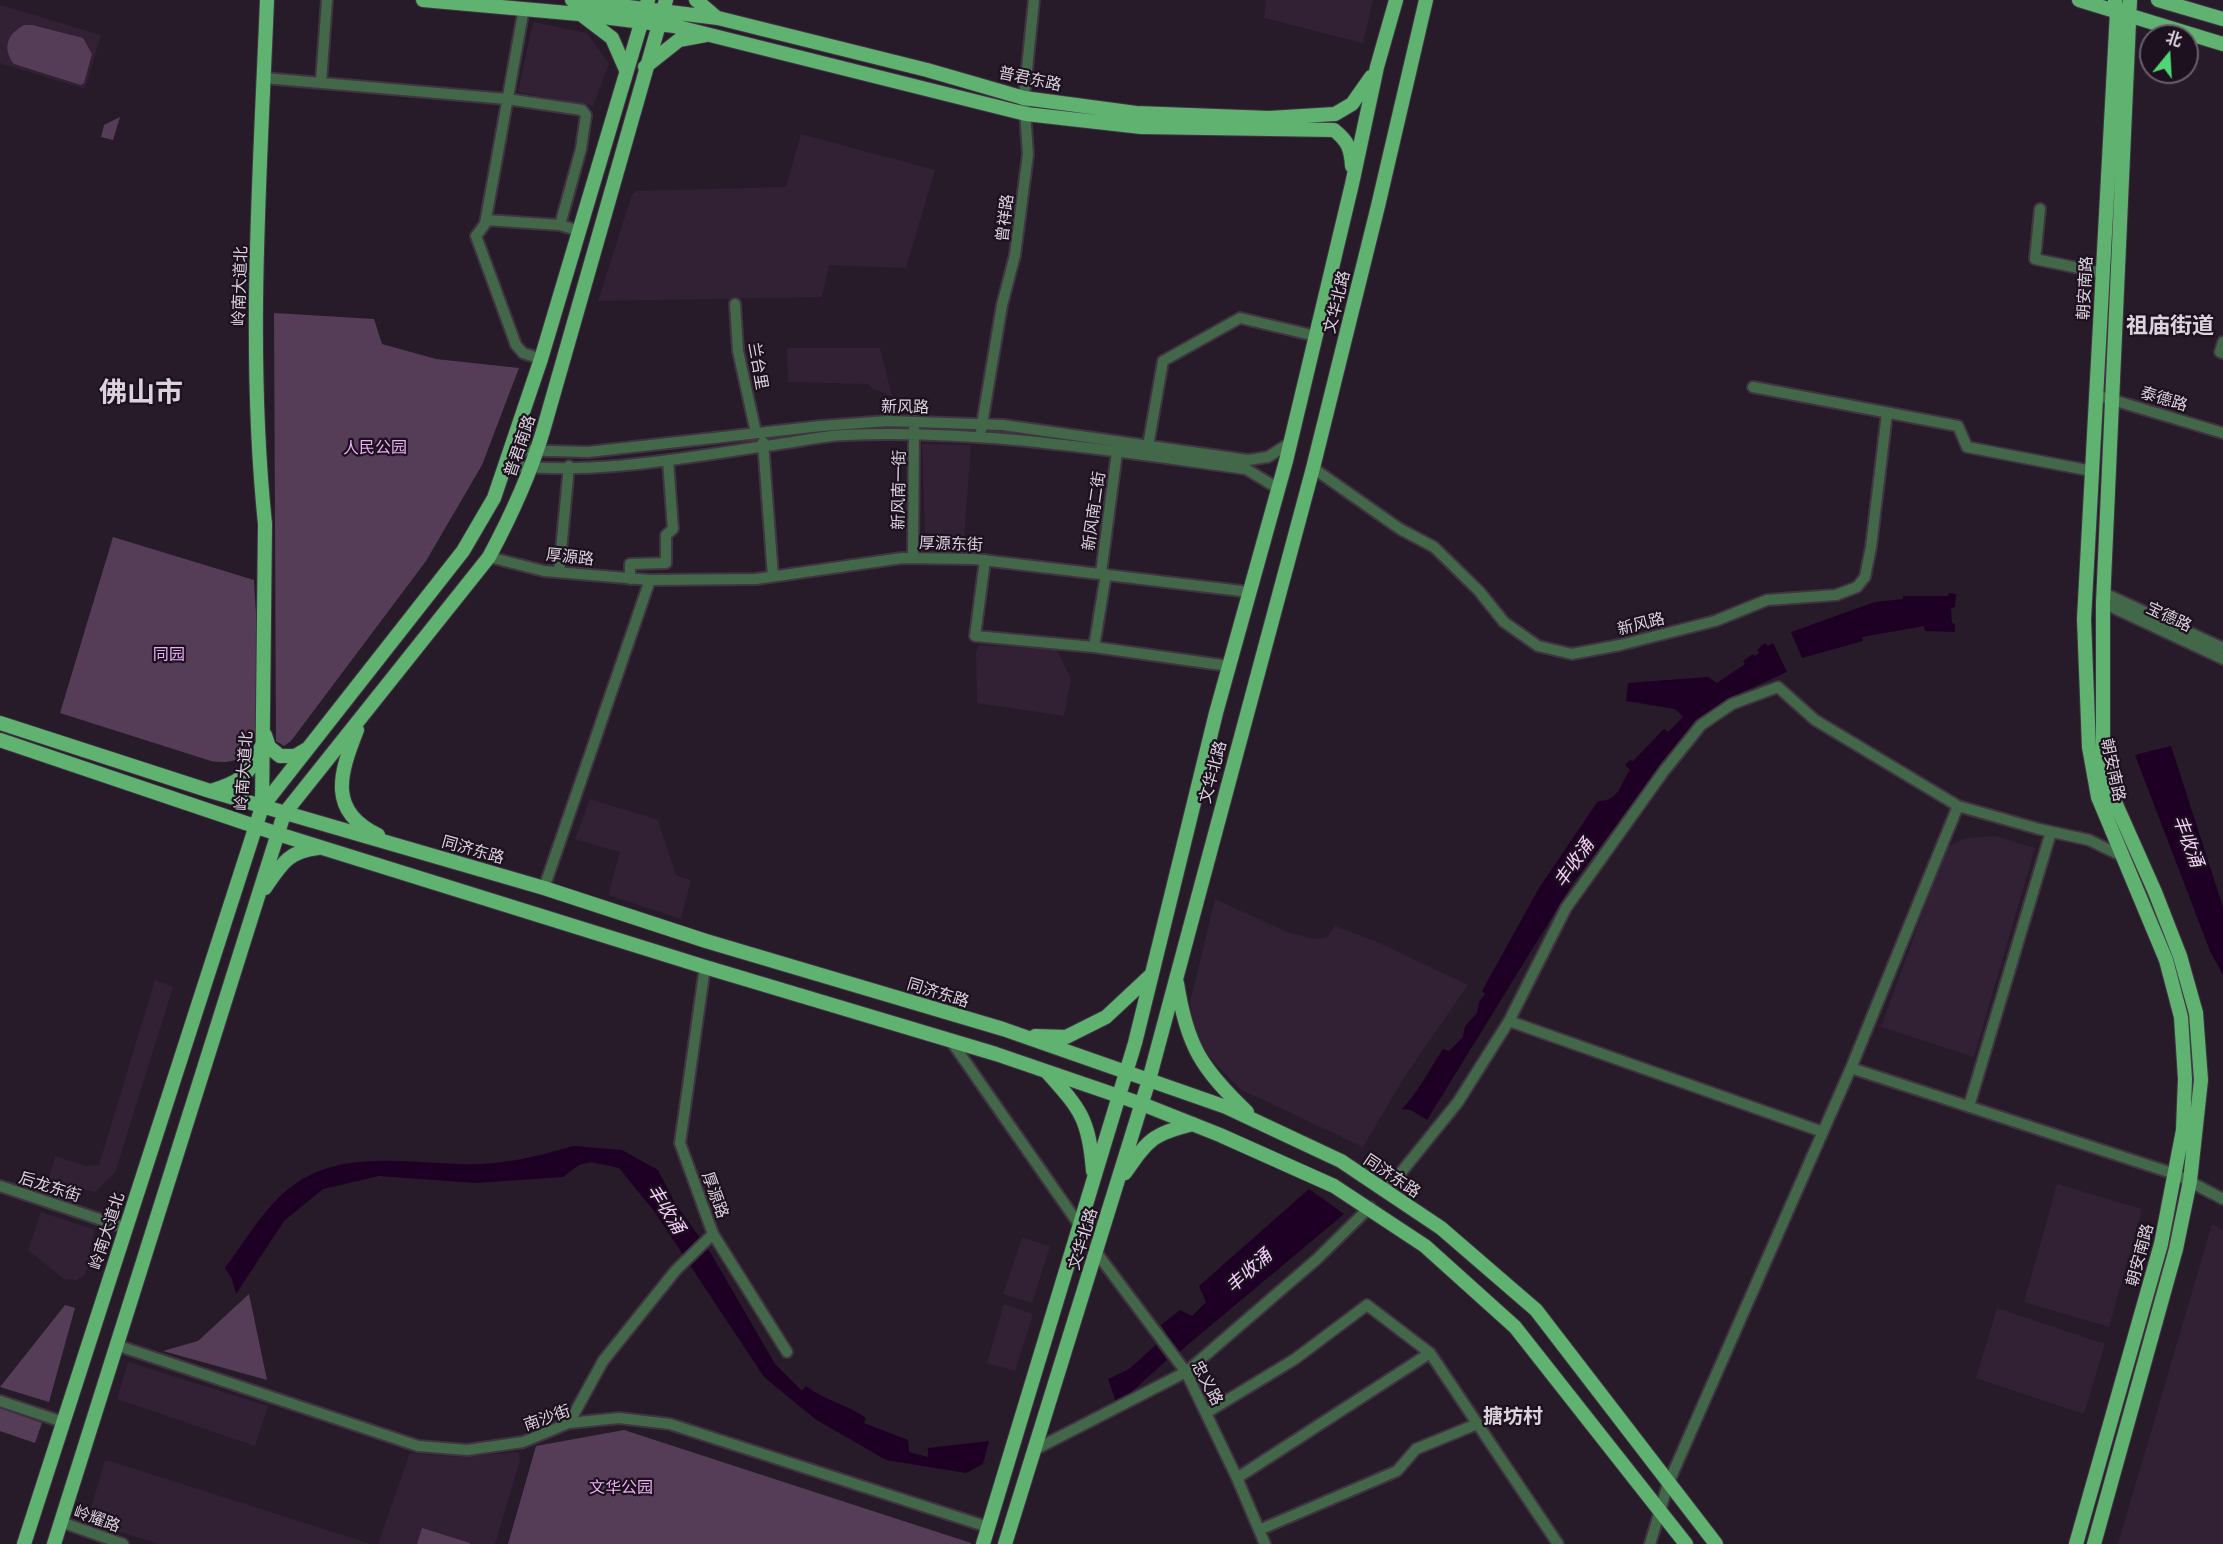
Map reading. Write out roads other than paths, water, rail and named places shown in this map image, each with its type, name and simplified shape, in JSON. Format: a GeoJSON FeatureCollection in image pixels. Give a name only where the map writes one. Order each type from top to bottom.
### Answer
{"type":"FeatureCollection","features":[{"type":"Feature","properties":{"kind":"main road","name":"岭南大道北"},"geometry":{"type":"LineString","coordinates":[[24,1544],[262,807],[265,524],[260,478],[254,338],[267,0]]}},
{"type":"Feature","properties":{"kind":"main road"},"geometry":{"type":"LineString","coordinates":[[423,0],[524,8],[581,4],[612,38],[626,70]]}},
{"type":"Feature","properties":{"kind":"main road"},"geometry":{"type":"LineString","coordinates":[[696,0],[718,18]]}},
{"type":"Feature","properties":{"kind":"main road","name":"文华北路"},"geometry":{"type":"LineString","coordinates":[[983,1544],[1126,1072],[1229,666],[1291,442],[1377,68],[1396,0]]}},
{"type":"Feature","properties":{"kind":"main road","name":"文华北路"},"geometry":{"type":"LineString","coordinates":[[1005,1544],[1149,1080],[1313,468],[1426,0]]}},
{"type":"Feature","properties":{"kind":"main road"},"geometry":{"type":"LineString","coordinates":[[2079,0],[2116,6],[2131,16],[2223,44]]}},
{"type":"Feature","properties":{"kind":"main road","name":"朝安南路"},"geometry":{"type":"LineString","coordinates":[[2094,1544],[2176,1249],[2190,1181],[2201,1080],[2196,1013],[2180,956],[2155,892],[2111,793],[2103,750],[2103,598],[2110,399],[2130,0]]}},
{"type":"Feature","properties":{"kind":"main road"},"geometry":{"type":"LineString","coordinates":[[2158,0],[2223,19]]}},
{"type":"Feature","properties":{"kind":"main road","name":"普君东路"},"geometry":{"type":"LineString","coordinates":[[581,4],[664,5],[927,70],[1024,98],[1136,113],[1269,118],[1335,114]]}},
{"type":"Feature","properties":{"kind":"main road","name":"普君东路"},"geometry":{"type":"LineString","coordinates":[[581,4],[641,22],[713,34],[1026,114],[1141,127],[1334,130]]}},
{"type":"Feature","properties":{"kind":"main road","name":"普君南路"},"geometry":{"type":"LineString","coordinates":[[262,807],[469,542],[494,498],[508,465],[541,359],[646,4]]}},
{"type":"Feature","properties":{"kind":"main road","name":"普君南路"},"geometry":{"type":"LineString","coordinates":[[284,814],[489,557],[532,468],[664,5]]}},
{"type":"Feature","properties":{"kind":"main road","name":"朝安南路"},"geometry":{"type":"LineString","coordinates":[[2076,1544],[2161,1244],[2183,1130],[2185,1080],[2181,1017],[2166,960],[2098,797],[2088,747],[2084,619],[2116,6]]}},
{"type":"Feature","properties":{"kind":"main road"},"geometry":{"type":"LineString","coordinates":[[645,67],[679,40],[713,34]]}},
{"type":"Feature","properties":{"kind":"main road"},"geometry":{"type":"LineString","coordinates":[[1352,184],[1351,149],[1344,138],[1334,130],[1335,114],[1352,104],[1377,68]]}},
{"type":"Feature","properties":{"kind":"main road"},"geometry":{"type":"LineString","coordinates":[[362,716],[342,775],[341,793],[348,814],[369,831],[405,848]]}},
{"type":"Feature","properties":{"kind":"main road","name":"同济东路"},"geometry":{"type":"LineString","coordinates":[[0,723],[284,814],[544,888],[706,941],[1021,1036],[1226,1107],[1341,1161],[1441,1228],[1536,1310],[1716,1544]]}},
{"type":"Feature","properties":{"kind":"main road"},"geometry":{"type":"LineString","coordinates":[[264,734],[269,747],[280,756],[295,756],[311,746]]}},
{"type":"Feature","properties":{"kind":"main road"},"geometry":{"type":"LineString","coordinates":[[210,791],[239,781],[256,760],[264,734]]}},
{"type":"Feature","properties":{"kind":"main road"},"geometry":{"type":"LineString","coordinates":[[0,740],[278,834],[1046,1071],[1193,1124],[1334,1186],[1370,1207],[1425,1246],[1515,1327],[1686,1544]]}},
{"type":"Feature","properties":{"kind":"main road"},"geometry":{"type":"LineString","coordinates":[[54,1544],[284,814]]}},
{"type":"Feature","properties":{"kind":"main road"},"geometry":{"type":"LineString","coordinates":[[257,900],[284,861],[302,850],[323,848]]}},
{"type":"Feature","properties":{"kind":"main road"},"geometry":{"type":"LineString","coordinates":[[1021,1036],[1066,1037],[1106,1017],[1152,974]]}},
{"type":"Feature","properties":{"kind":"main road"},"geometry":{"type":"LineString","coordinates":[[1176,978],[1184,1023],[1196,1054],[1219,1085],[1257,1122]]}},
{"type":"Feature","properties":{"kind":"main road"},"geometry":{"type":"LineString","coordinates":[[1046,1071],[1076,1104],[1090,1135],[1094,1179]]}},
{"type":"Feature","properties":{"kind":"main road"},"geometry":{"type":"LineString","coordinates":[[162,1115],[172,1104],[182,1107],[179,1127],[171,1149],[172,1166]]}},
{"type":"Feature","properties":{"kind":"main road"},"geometry":{"type":"LineString","coordinates":[[1117,1185],[1145,1145],[1161,1131],[1193,1124]]}},
{"type":"Feature","properties":{"kind":"street"},"geometry":{"type":"LineString","coordinates":[[321,82],[327,0]]}},
{"type":"Feature","properties":{"kind":"street","name":"曾祥路"},"geometry":{"type":"LineString","coordinates":[[979,437],[983,425],[1002,305],[1015,255],[1028,154],[1024,98],[1034,0]]}},
{"type":"Feature","properties":{"kind":"street"},"geometry":{"type":"LineString","coordinates":[[524,8],[486,220],[476,236],[516,345],[523,353],[541,359]]}},
{"type":"Feature","properties":{"kind":"street"},"geometry":{"type":"LineString","coordinates":[[264,78],[507,99],[582,110],[586,114],[581,149],[560,225]]}},
{"type":"Feature","properties":{"kind":"street"},"geometry":{"type":"LineString","coordinates":[[2040,209],[2035,259],[2103,273]]}},
{"type":"Feature","properties":{"kind":"street"},"geometry":{"type":"LineString","coordinates":[[486,220],[560,225],[580,231]]}},
{"type":"Feature","properties":{"kind":"street","name":"兰台里"},"geometry":{"type":"LineString","coordinates":[[735,304],[738,351],[764,446],[773,576]]}},
{"type":"Feature","properties":{"kind":"street"},"geometry":{"type":"LineString","coordinates":[[1148,446],[1162,361],[1240,318],[1316,336]]}},
{"type":"Feature","properties":{"kind":"street"},"geometry":{"type":"LineString","coordinates":[[2223,342],[2220,352],[2223,353]]}},
{"type":"Feature","properties":{"kind":"street"},"geometry":{"type":"LineString","coordinates":[[1753,387],[1958,426],[1967,447],[2092,471]]}},
{"type":"Feature","properties":{"kind":"street","name":"泰德路"},"geometry":{"type":"LineString","coordinates":[[2096,394],[2223,433]]}},
{"type":"Feature","properties":{"kind":"street","name":"新风路"},"geometry":{"type":"LineString","coordinates":[[1313,468],[1400,529],[1434,547],[1479,591],[1503,622],[1538,646],[1572,654],[1620,645],[1715,621],[1767,600],[1836,595],[1857,587],[1865,577],[1871,547],[1887,413]]}},
{"type":"Feature","properties":{"kind":"street","name":"新风路"},"geometry":{"type":"LineString","coordinates":[[513,450],[588,452],[888,421],[983,425],[1248,460],[1268,457],[1291,442]]}},
{"type":"Feature","properties":{"kind":"street","name":"新风南一街"},"geometry":{"type":"LineString","coordinates":[[913,558],[914,422]]}},
{"type":"Feature","properties":{"kind":"street","name":"新风路"},"geometry":{"type":"LineString","coordinates":[[508,465],[532,468],[668,460],[843,435],[1015,438],[1246,469],[1279,489]]}},
{"type":"Feature","properties":{"kind":"street","name":"新风南二街"},"geometry":{"type":"LineString","coordinates":[[1094,647],[1117,452]]}},
{"type":"Feature","properties":{"kind":"street"},"geometry":{"type":"LineString","coordinates":[[630,579],[630,564],[666,563],[666,535],[673,529],[668,460]]}},
{"type":"Feature","properties":{"kind":"street"},"geometry":{"type":"LineString","coordinates":[[559,572],[569,466]]}},
{"type":"Feature","properties":{"kind":"street","name":"厚源路"},"geometry":{"type":"LineString","coordinates":[[489,557],[559,572],[650,580]]}},
{"type":"Feature","properties":{"kind":"street","name":"厚源东街"},"geometry":{"type":"LineString","coordinates":[[650,580],[756,579],[913,558],[985,560],[1250,592]]}},
{"type":"Feature","properties":{"kind":"street"},"geometry":{"type":"LineString","coordinates":[[985,560],[975,636],[1094,647],[1229,666]]}},
{"type":"Feature","properties":{"kind":"street"},"geometry":{"type":"LineString","coordinates":[[544,888],[650,580]]}},
{"type":"Feature","properties":{"kind":"street","name":"宝德路"},"geometry":{"type":"LineString","coordinates":[[2103,598],[2223,648]]}},
{"type":"Feature","properties":{"kind":"street","name":"宝德路"},"geometry":{"type":"LineString","coordinates":[[2103,598],[2223,659]]}},
{"type":"Feature","properties":{"kind":"street"},"geometry":{"type":"LineString","coordinates":[[1385,1191],[1458,1102],[1509,1021],[1566,908],[1605,852],[1701,725],[1732,704],[1778,687],[1815,720],[1958,806],[2051,832],[2089,840],[2124,857]]}},
{"type":"Feature","properties":{"kind":"street"},"geometry":{"type":"LineString","coordinates":[[1650,1544],[1668,1484],[1851,1068],[1958,806]]}},
{"type":"Feature","properties":{"kind":"street"},"geometry":{"type":"LineString","coordinates":[[1969,1106],[2051,832]]}},
{"type":"Feature","properties":{"kind":"street","name":"厚源路"},"geometry":{"type":"LineString","coordinates":[[569,1423],[603,1361],[676,1270],[713,1234],[680,1143],[705,967]]}},
{"type":"Feature","properties":{"kind":"street"},"geometry":{"type":"LineString","coordinates":[[1509,1021],[1823,1132]]}},
{"type":"Feature","properties":{"kind":"street"},"geometry":{"type":"LineString","coordinates":[[951,1041],[1080,1227]]}},
{"type":"Feature","properties":{"kind":"street"},"geometry":{"type":"LineString","coordinates":[[1851,1068],[2175,1174],[2223,1199]]}},
{"type":"Feature","properties":{"kind":"street","name":"后龙东街"},"geometry":{"type":"LineString","coordinates":[[0,1186],[126,1228]]}},
{"type":"Feature","properties":{"kind":"street"},"geometry":{"type":"LineString","coordinates":[[1034,1450],[1184,1369],[1317,1259],[1370,1207]]}},
{"type":"Feature","properties":{"kind":"street"},"geometry":{"type":"LineString","coordinates":[[713,1234],[787,1352]]}},
{"type":"Feature","properties":{"kind":"street","name":"忠义路"},"geometry":{"type":"LineString","coordinates":[[1096,1252],[1184,1369],[1237,1478],[1265,1544]]}},
{"type":"Feature","properties":{"kind":"street"},"geometry":{"type":"LineString","coordinates":[[1206,1413],[1295,1359],[1366,1305],[1430,1353],[1558,1544]]}},
{"type":"Feature","properties":{"kind":"street","name":"南沙街"},"geometry":{"type":"LineString","coordinates":[[116,1345],[417,1446],[467,1450],[523,1442],[569,1423],[619,1418],[670,1424],[988,1527]]}},
{"type":"Feature","properties":{"kind":"street"},"geometry":{"type":"LineString","coordinates":[[1237,1478],[1430,1353]]}},
{"type":"Feature","properties":{"kind":"street"},"geometry":{"type":"LineString","coordinates":[[0,1401],[63,1422]]}},
{"type":"Feature","properties":{"kind":"street"},"geometry":{"type":"LineString","coordinates":[[1259,1530],[1397,1471],[1416,1449],[1478,1424]]}},
{"type":"Feature","properties":{"kind":"street","name":"岭耀路"},"geometry":{"type":"LineString","coordinates":[[61,1522],[123,1544]]}},
{"type":"Feature","properties":{"kind":"water"},"geometry":{"type":"Polygon","coordinates":[[[1949,593],[1956,594],[1955,607],[1951,608],[1955,632],[1925,631],[1924,626],[1862,637],[1863,641],[1802,658],[1791,632],[1875,602],[1903,599],[1903,596],[1948,596],[1949,593]]]}},
{"type":"Feature","properties":{"kind":"water","name":"丰收涌"},"geometry":{"type":"Polygon","coordinates":[[[1765,643],[1768,646],[1773,643],[1787,672],[1727,699],[1703,716],[1681,739],[1573,883],[1427,1120],[1411,1110],[1402,1109],[1419,1088],[1443,1049],[1449,1051],[1463,1037],[1465,1026],[1477,1013],[1479,1002],[1485,994],[1482,991],[1539,888],[1598,801],[1615,795],[1630,770],[1625,765],[1630,760],[1633,761],[1664,729],[1668,732],[1683,717],[1675,709],[1626,701],[1628,683],[1708,677],[1717,683],[1745,664],[1743,661],[1759,653],[1757,650],[1765,643]]]}},
{"type":"Feature","properties":{"kind":"water","name":"丰收涌"},"geometry":{"type":"Polygon","coordinates":[[[2171,746],[2223,907],[2223,975],[2210,951],[2135,755],[2171,746]]]}},
{"type":"Feature","properties":{"kind":"water","name":"丰收涌"},"geometry":{"type":"Polygon","coordinates":[[[573,1146],[622,1150],[658,1170],[675,1203],[710,1252],[775,1364],[802,1391],[806,1386],[859,1413],[866,1418],[864,1423],[908,1440],[909,1452],[928,1457],[928,1448],[989,1441],[983,1464],[966,1473],[886,1460],[815,1419],[764,1377],[654,1211],[619,1168],[591,1162],[579,1165],[563,1177],[476,1183],[379,1176],[323,1189],[284,1221],[236,1294],[232,1279],[225,1268],[275,1202],[295,1184],[316,1173],[361,1162],[479,1164],[503,1162],[573,1146]]]}},
{"type":"Feature","properties":{"kind":"water","name":"丰收涌"},"geometry":{"type":"Polygon","coordinates":[[[1309,1189],[1344,1214],[1178,1353],[1161,1325],[1180,1310],[1192,1316],[1206,1302],[1199,1286],[1309,1189]]]}},
{"type":"Feature","properties":{"kind":"water"},"geometry":{"type":"Polygon","coordinates":[[[1156,1345],[1167,1360],[1117,1405],[1108,1379],[1129,1369],[1156,1345]]]}},
{"type":"Feature","properties":{"kind":"district","name":"祖庙街道"},"geometry":{"type":"Point","coordinates":[2170,326]}},
{"type":"Feature","properties":{"kind":"district","name":"佛山市"},"geometry":{"type":"Point","coordinates":[141,393]}},
{"type":"Feature","properties":{"kind":"district","name":"搪坊村"},"geometry":{"type":"Point","coordinates":[1513,1417]}},
{"type":"Feature","properties":{"kind":"park label","name":"人民公园"},"geometry":{"type":"Point","coordinates":[375,448]}},
{"type":"Feature","properties":{"kind":"park label","name":"同园"},"geometry":{"type":"Point","coordinates":[169,655]}},
{"type":"Feature","properties":{"kind":"park label","name":"文华公园"},"geometry":{"type":"Point","coordinates":[621,1488]}}]}
